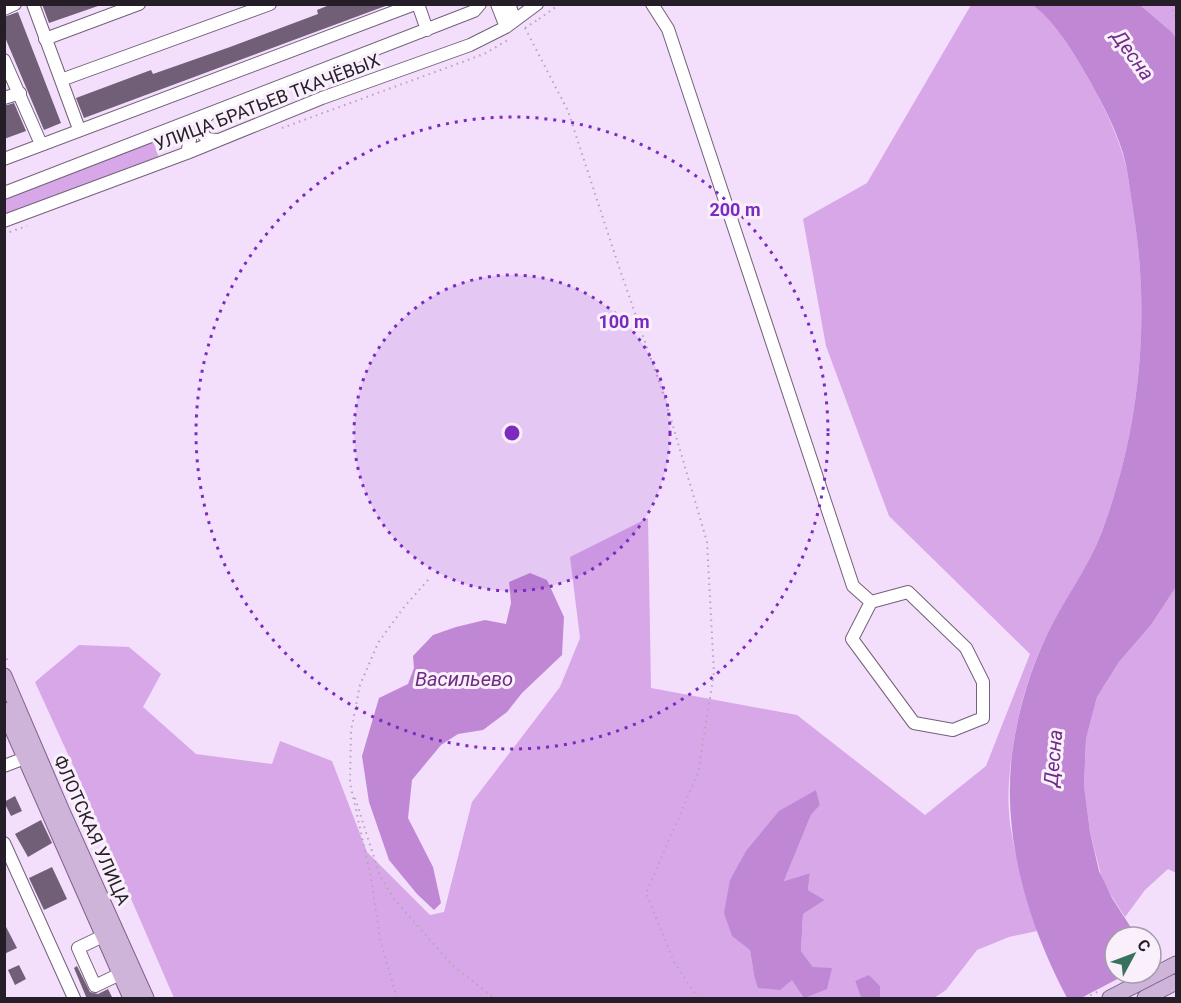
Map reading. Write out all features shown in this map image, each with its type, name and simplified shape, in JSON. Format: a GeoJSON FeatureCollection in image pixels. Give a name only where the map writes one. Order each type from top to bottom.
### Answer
{"type":"FeatureCollection","features":[{"type":"Feature","properties":{"kind":"main road","name":"ФЛОТСКАЯ УЛИЦА"},"geometry":{"type":"LineString","coordinates":[[4,676],[146,999]]}},
{"type":"Feature","properties":{"kind":"main road","name":"ФЛОТСКАЯ УЛИЦА"},"geometry":{"type":"LineString","coordinates":[[4,710],[131,999]]}},
{"type":"Feature","properties":{"kind":"main road"},"geometry":{"type":"LineString","coordinates":[[1110,999],[1176,964]]}},
{"type":"Feature","properties":{"kind":"main road"},"geometry":{"type":"LineString","coordinates":[[1145,999],[1176,982]]}},
{"type":"Feature","properties":{"kind":"street"},"geometry":{"type":"LineString","coordinates":[[4,9],[15,4]]}},
{"type":"Feature","properties":{"kind":"street"},"geometry":{"type":"LineString","coordinates":[[33,4],[80,129]]}},
{"type":"Feature","properties":{"kind":"street"},"geometry":{"type":"LineString","coordinates":[[45,39],[138,4]]}},
{"type":"Feature","properties":{"kind":"street"},"geometry":{"type":"LineString","coordinates":[[61,80],[270,4]]}},
{"type":"Feature","properties":{"kind":"street"},"geometry":{"type":"LineString","coordinates":[[4,159],[416,4],[427,30]]}},
{"type":"Feature","properties":{"kind":"street"},"geometry":{"type":"LineString","coordinates":[[4,193],[427,30],[477,8],[495,4],[510,23]]}},
{"type":"Feature","properties":{"kind":"street"},"geometry":{"type":"LineString","coordinates":[[508,4],[510,23]]}},
{"type":"Feature","properties":{"kind":"street","name":"УЛИЦА БРАТЬЕВ ТКАЧЁВЫХ"},"geometry":{"type":"LineString","coordinates":[[4,221],[187,153],[322,98],[470,45],[510,23],[537,4]]}},
{"type":"Feature","properties":{"kind":"street"},"geometry":{"type":"LineString","coordinates":[[652,4],[668,29],[853,586],[871,602]]}},
{"type":"Feature","properties":{"kind":"street"},"geometry":{"type":"LineString","coordinates":[[4,60],[41,144]]}},
{"type":"Feature","properties":{"kind":"street"},"geometry":{"type":"LineString","coordinates":[[4,98],[20,93]]}},
{"type":"Feature","properties":{"kind":"street"},"geometry":{"type":"LineString","coordinates":[[209,115],[202,120],[200,126],[202,134],[212,140],[219,140]]}},
{"type":"Feature","properties":{"kind":"street"},"geometry":{"type":"LineString","coordinates":[[175,128],[182,129],[190,140],[187,153]]}},
{"type":"Feature","properties":{"kind":"street"},"geometry":{"type":"LineString","coordinates":[[908,592],[966,648],[984,682],[983,718],[953,730],[914,723],[852,639],[871,602],[908,592]]}},
{"type":"Feature","properties":{"kind":"street"},"geometry":{"type":"LineString","coordinates":[[4,766],[26,758]]}},
{"type":"Feature","properties":{"kind":"street"},"geometry":{"type":"LineString","coordinates":[[4,843],[75,999]]}},
{"type":"Feature","properties":{"kind":"street"},"geometry":{"type":"LineString","coordinates":[[103,936],[78,948],[95,986],[120,974]]}},
{"type":"Feature","properties":{"kind":"path"},"geometry":{"type":"LineString","coordinates":[[539,19],[560,4]]}},
{"type":"Feature","properties":{"kind":"path"},"geometry":{"type":"LineString","coordinates":[[1170,4],[1176,20]]}},
{"type":"Feature","properties":{"kind":"path"},"geometry":{"type":"LineString","coordinates":[[525,28],[568,111],[666,402],[707,542],[714,673],[698,773],[646,893],[674,962],[698,999]]}},
{"type":"Feature","properties":{"kind":"path"},"geometry":{"type":"LineString","coordinates":[[397,999],[380,939],[371,878],[350,783],[351,731],[360,685],[378,643],[404,607],[429,579]]}},
{"type":"Feature","properties":{"kind":"path"},"geometry":{"type":"LineString","coordinates":[[350,783],[380,876],[395,900],[452,965],[494,999]]}},
{"type":"Feature","properties":{"kind":"shaded area"},"geometry":{"type":"Polygon","coordinates":[[[1029,4],[1041,10],[1050,19],[1068,44],[1095,90],[1116,136],[1126,166],[1138,250],[1141,291],[1141,333],[1133,415],[1125,455],[1101,534],[1085,568],[1048,633],[1033,667],[1022,703],[1011,759],[1010,820],[1017,859],[1037,931],[1009,937],[977,950],[946,990],[934,998],[880,998],[880,986],[855,981],[861,998],[174,998],[35,682],[79,645],[129,647],[161,674],[143,707],[196,754],[272,764],[280,741],[332,761],[367,852],[430,915],[444,912],[472,802],[560,687],[580,638],[570,557],[648,518],[651,688],[797,715],[925,815],[986,766],[1030,654],[889,516],[826,346],[803,219],[867,183],[971,5],[1029,4]],[[816,791],[750,949],[754,975],[792,980],[813,967],[801,951],[803,914],[825,900],[808,890],[810,873],[784,881],[811,815],[820,805],[816,791]]]}},
{"type":"Feature","properties":{"kind":"shaded area"},"geometry":{"type":"Polygon","coordinates":[[[1140,5],[1176,5],[1176,39],[1173,33],[1140,5]]]}},
{"type":"Feature","properties":{"kind":"shaded area"},"geometry":{"type":"Polygon","coordinates":[[[153,141],[159,158],[5,215],[5,195],[153,141]]]}},
{"type":"Feature","properties":{"kind":"shaded area"},"geometry":{"type":"Polygon","coordinates":[[[1176,587],[1176,873],[1168,869],[1145,890],[1125,917],[1103,883],[1090,832],[1084,785],[1086,739],[1097,697],[1119,662],[1151,625],[1176,587]]]}},
{"type":"Feature","properties":{"kind":"water","name":"Десна"},"geometry":{"type":"Polygon","coordinates":[[[1033,5],[1140,5],[1173,33],[1176,39],[1176,587],[1151,625],[1119,662],[1097,697],[1086,739],[1084,785],[1090,832],[1099,871],[1112,898],[1129,925],[1103,925],[1103,985],[1163,984],[1170,998],[1067,998],[1053,970],[1030,910],[1015,849],[1010,786],[1012,754],[1022,703],[1045,638],[1085,568],[1101,534],[1114,495],[1133,415],[1141,333],[1138,251],[1123,153],[1106,111],[1090,81],[1062,35],[1033,5]]]}},
{"type":"Feature","properties":{"kind":"water","name":"Васильево"},"geometry":{"type":"Polygon","coordinates":[[[530,573],[547,580],[564,617],[562,655],[522,693],[507,712],[483,730],[458,734],[441,745],[412,780],[408,818],[433,867],[441,903],[434,910],[417,894],[389,860],[369,802],[362,756],[379,698],[408,684],[414,668],[413,656],[433,635],[456,627],[485,620],[506,624],[511,603],[509,582],[530,573]]]}},
{"type":"Feature","properties":{"kind":"water"},"geometry":{"type":"Polygon","coordinates":[[[816,790],[820,805],[811,815],[784,881],[810,873],[808,890],[825,900],[803,914],[801,951],[813,967],[832,968],[827,989],[804,998],[792,980],[780,990],[758,988],[750,950],[732,936],[724,913],[730,880],[746,851],[779,811],[816,790]]]}},
{"type":"Feature","properties":{"kind":"water"},"geometry":{"type":"Polygon","coordinates":[[[869,975],[880,986],[880,998],[861,998],[855,981],[869,975]]]}},
{"type":"Feature","properties":{"kind":"pier"},"geometry":{"type":"Polygon","coordinates":[[[1163,978],[1172,997],[1170,998],[1081,998],[1106,985],[1163,985],[1163,978]]]}},
{"type":"Feature","properties":{"kind":"building"},"geometry":{"type":"Polygon","coordinates":[[[42,4],[97,4],[98,6],[49,23],[42,4]]]}},
{"type":"Feature","properties":{"kind":"building"},"geometry":{"type":"Polygon","coordinates":[[[332,4],[388,5],[84,118],[76,98],[151,70],[153,74],[230,47],[318,14],[317,10],[332,4]]]}},
{"type":"Feature","properties":{"kind":"building"},"geometry":{"type":"Polygon","coordinates":[[[18,12],[61,123],[44,130],[4,35],[4,17],[18,12]]]}},
{"type":"Feature","properties":{"kind":"building"},"geometry":{"type":"Polygon","coordinates":[[[14,103],[26,131],[4,139],[4,106],[14,103]]]}},
{"type":"Feature","properties":{"kind":"building"},"geometry":{"type":"Polygon","coordinates":[[[15,796],[22,811],[11,816],[4,802],[15,796]]]}},
{"type":"Feature","properties":{"kind":"building"},"geometry":{"type":"Polygon","coordinates":[[[41,820],[52,843],[28,857],[15,834],[41,820]]]}},
{"type":"Feature","properties":{"kind":"building"},"geometry":{"type":"Polygon","coordinates":[[[52,867],[67,899],[44,910],[29,878],[52,867]]]}},
{"type":"Feature","properties":{"kind":"building"},"geometry":{"type":"Polygon","coordinates":[[[4,923],[17,948],[4,954],[4,923]]]}},
{"type":"Feature","properties":{"kind":"building"},"geometry":{"type":"Polygon","coordinates":[[[19,965],[26,979],[15,985],[8,970],[19,965]]]}},
{"type":"Feature","properties":{"kind":"building"},"geometry":{"type":"Polygon","coordinates":[[[77,966],[90,992],[98,994],[108,989],[113,999],[87,999],[74,968],[77,966]]]}}]}
